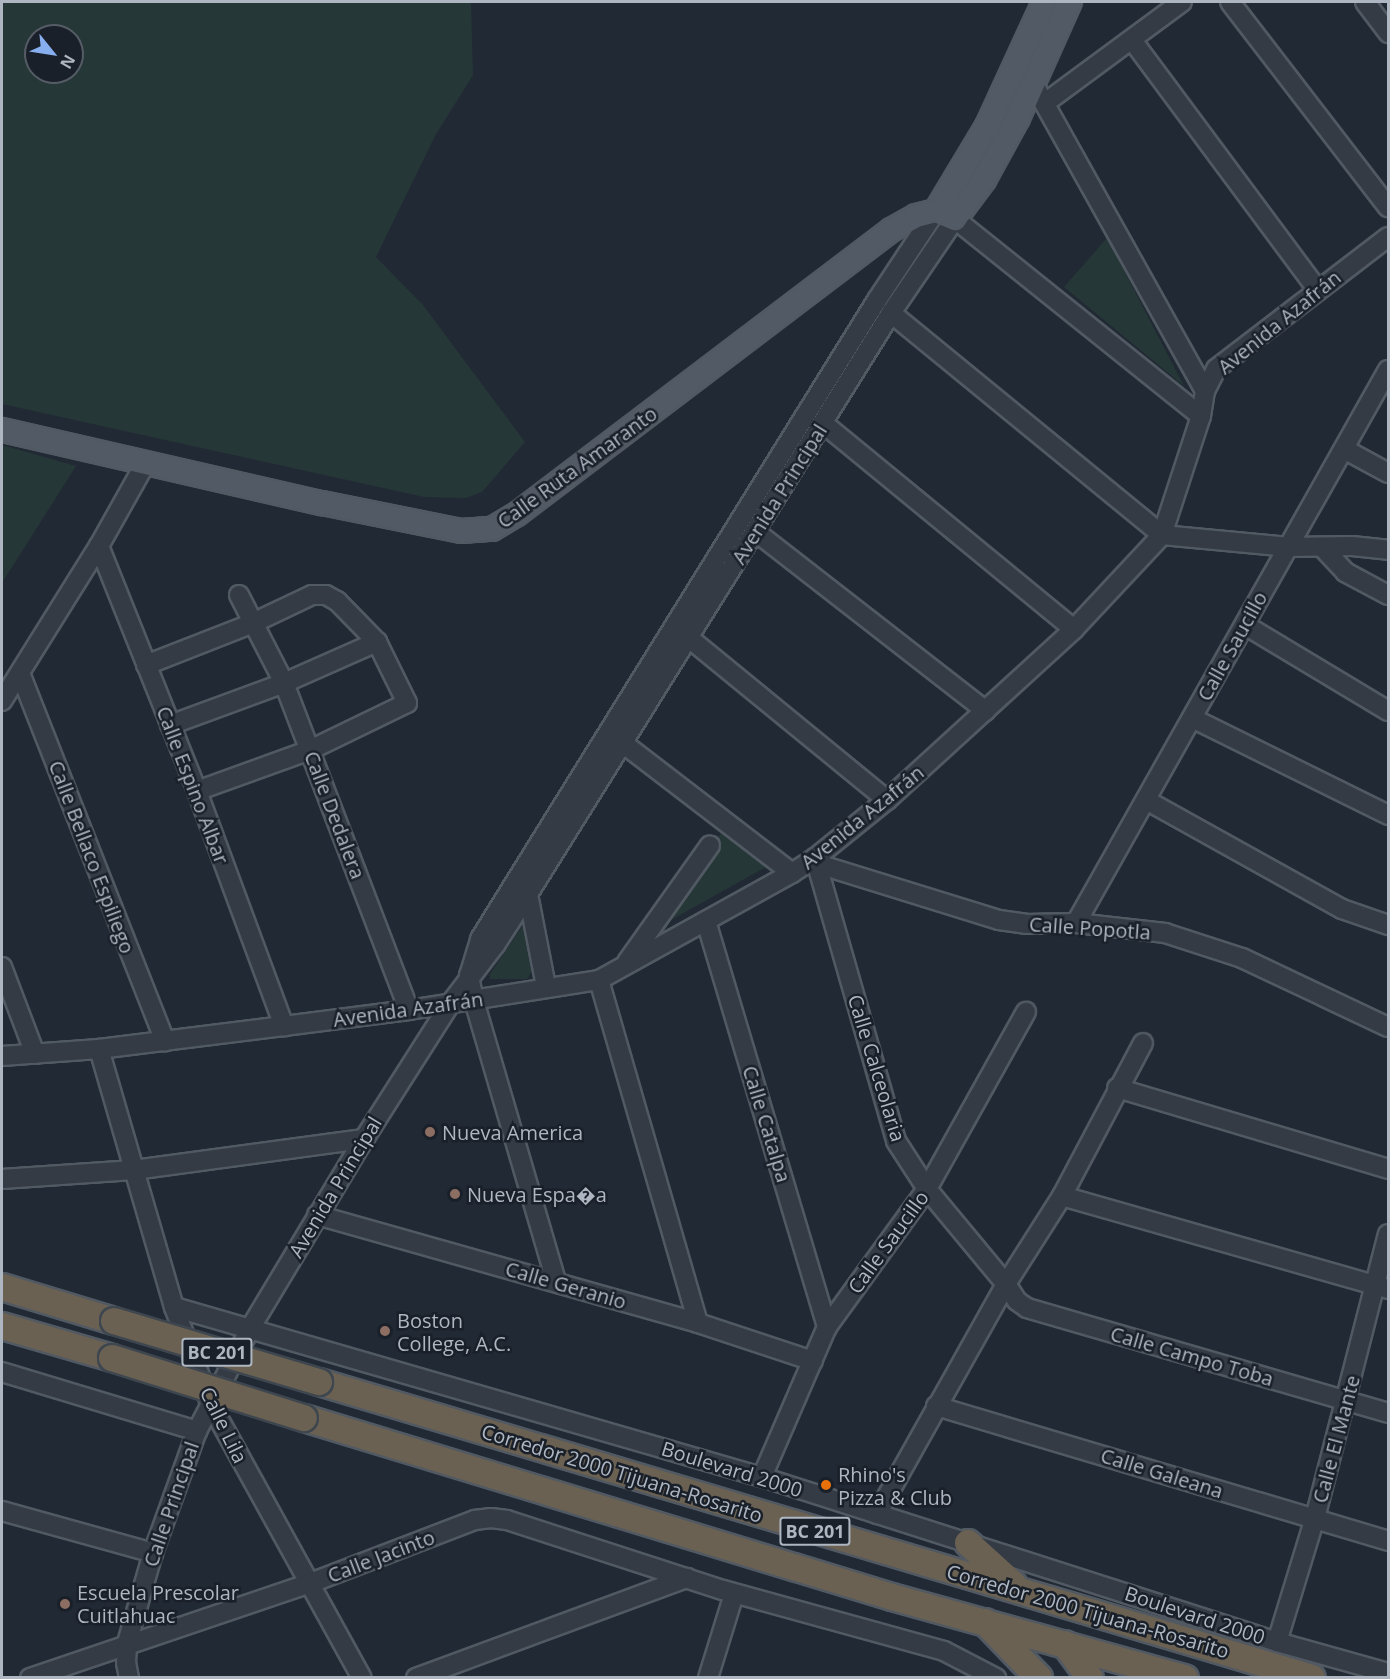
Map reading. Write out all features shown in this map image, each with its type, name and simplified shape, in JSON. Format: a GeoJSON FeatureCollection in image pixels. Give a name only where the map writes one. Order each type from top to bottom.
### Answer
{"type":"FeatureCollection","features":[{"type":"Feature","properties":{"kind":"highway","name":"Corredor 2000 Tijuana-Rosarito"},"geometry":{"type":"LineString","coordinates":[[2,1287],[1312,1677]]}},
{"type":"Feature","properties":{"kind":"highway","name":"Corredor 2000 Tijuana-Rosarito"},"geometry":{"type":"LineString","coordinates":[[2,1326],[834,1580],[1175,1676]]}},
{"type":"Feature","properties":{"kind":"highway"},"geometry":{"type":"LineString","coordinates":[[834,1580],[846,1562],[848,1540]]}},
{"type":"Feature","properties":{"kind":"highway"},"geometry":{"type":"LineString","coordinates":[[968,1543],[1019,1590]]}},
{"type":"Feature","properties":{"kind":"highway"},"geometry":{"type":"LineString","coordinates":[[891,1597],[886,1586],[886,1574],[892,1563],[903,1557]]}},
{"type":"Feature","properties":{"kind":"highway"},"geometry":{"type":"LineString","coordinates":[[985,1622],[1039,1677]]}},
{"type":"Feature","properties":{"kind":"highway"},"geometry":{"type":"LineString","coordinates":[[1065,1644],[1090,1677]]}},
{"type":"Feature","properties":{"kind":"main road","name":"Avenida Principal"},"geometry":{"type":"LineString","coordinates":[[946,215],[1044,2]]}},
{"type":"Feature","properties":{"kind":"main road","name":"Avenida Principal"},"geometry":{"type":"LineString","coordinates":[[946,215],[984,180],[1040,94],[1070,2]]}},
{"type":"Feature","properties":{"kind":"main road","name":"Calle Ruta Amaranto"},"geometry":{"type":"LineString","coordinates":[[2,430],[145,464],[461,531],[492,529],[517,514],[891,230],[916,216],[946,215]]}},
{"type":"Feature","properties":{"kind":"street"},"geometry":{"type":"LineString","coordinates":[[1182,2],[1132,40],[1040,94],[1205,391]]}},
{"type":"Feature","properties":{"kind":"street"},"geometry":{"type":"LineString","coordinates":[[1230,2],[1389,207]]}},
{"type":"Feature","properties":{"kind":"street"},"geometry":{"type":"LineString","coordinates":[[1365,2],[1389,33]]}},
{"type":"Feature","properties":{"kind":"street"},"geometry":{"type":"LineString","coordinates":[[1132,40],[1318,290]]}},
{"type":"Feature","properties":{"kind":"street","name":"Avenida Principal"},"geometry":{"type":"LineString","coordinates":[[210,1403],[251,1327],[364,1139],[450,1004],[469,976],[495,945],[624,744],[824,424],[891,313],[946,215]]}},
{"type":"Feature","properties":{"kind":"street","name":"Avenida Principal"},"geometry":{"type":"LineString","coordinates":[[469,976],[480,939],[491,920],[877,300],[946,215]]}},
{"type":"Feature","properties":{"kind":"street"},"geometry":{"type":"LineString","coordinates":[[946,215],[1201,416]]}},
{"type":"Feature","properties":{"kind":"street","name":"Avenida Azafrán"},"geometry":{"type":"LineString","coordinates":[[2,1056],[99,1049],[284,1026],[450,1004],[599,980],[817,861],[986,711],[1074,629],[1162,535],[1201,416],[1205,391],[1216,369],[1389,237]]}},
{"type":"Feature","properties":{"kind":"street"},"geometry":{"type":"LineString","coordinates":[[891,313],[1162,535],[1289,547],[1352,546],[1389,550]]}},
{"type":"Feature","properties":{"kind":"street","name":"Calle Saucillo"},"geometry":{"type":"LineString","coordinates":[[1076,923],[1389,370]]}},
{"type":"Feature","properties":{"kind":"street"},"geometry":{"type":"LineString","coordinates":[[824,424],[1074,629]]}},
{"type":"Feature","properties":{"kind":"street"},"geometry":{"type":"LineString","coordinates":[[1344,449],[1389,473]]}},
{"type":"Feature","properties":{"kind":"street"},"geometry":{"type":"LineString","coordinates":[[2,701],[99,546],[145,464]]}},
{"type":"Feature","properties":{"kind":"street"},"geometry":{"type":"LineString","coordinates":[[756,532],[986,711]]}},
{"type":"Feature","properties":{"kind":"street","name":"Calle Espino Albar"},"geometry":{"type":"LineString","coordinates":[[99,546],[197,791],[284,1026]]}},
{"type":"Feature","properties":{"kind":"street"},"geometry":{"type":"LineString","coordinates":[[1323,548],[1345,572],[1389,595]]}},
{"type":"Feature","properties":{"kind":"street","name":"Calle Dedalera"},"geometry":{"type":"LineString","coordinates":[[239,594],[284,683],[408,1010]]}},
{"type":"Feature","properties":{"kind":"street"},"geometry":{"type":"LineString","coordinates":[[146,665],[253,623],[312,596],[326,595],[338,601],[377,642],[407,703],[310,750],[197,791]]}},
{"type":"Feature","properties":{"kind":"street"},"geometry":{"type":"LineString","coordinates":[[1245,625],[1389,711]]}},
{"type":"Feature","properties":{"kind":"street"},"geometry":{"type":"LineString","coordinates":[[689,638],[887,800]]}},
{"type":"Feature","properties":{"kind":"street"},"geometry":{"type":"LineString","coordinates":[[171,725],[284,683],[377,642]]}},
{"type":"Feature","properties":{"kind":"street","name":"Calle Bellaco Espiliego"},"geometry":{"type":"LineString","coordinates":[[20,673],[165,1041]]}},
{"type":"Feature","properties":{"kind":"street"},"geometry":{"type":"LineString","coordinates":[[1192,718],[1389,815]]}},
{"type":"Feature","properties":{"kind":"street"},"geometry":{"type":"LineString","coordinates":[[624,744],[792,873]]}},
{"type":"Feature","properties":{"kind":"street"},"geometry":{"type":"LineString","coordinates":[[1146,800],[1342,909],[1389,925]]}},
{"type":"Feature","properties":{"kind":"street"},"geometry":{"type":"LineString","coordinates":[[624,966],[710,845]]}},
{"type":"Feature","properties":{"kind":"street","name":"Calle Popotla"},"geometry":{"type":"LineString","coordinates":[[817,861],[999,920],[1026,924],[1076,923],[1165,933],[1242,957],[1389,1027]]}},
{"type":"Feature","properties":{"kind":"street","name":"Calle Calceolaria"},"geometry":{"type":"LineString","coordinates":[[817,861],[896,1141],[927,1189],[1006,1284]]}},
{"type":"Feature","properties":{"kind":"street"},"geometry":{"type":"LineString","coordinates":[[528,894],[546,987]]}},
{"type":"Feature","properties":{"kind":"street","name":"Calle Catalpa"},"geometry":{"type":"LineString","coordinates":[[706,921],[827,1327]]}},
{"type":"Feature","properties":{"kind":"street"},"geometry":{"type":"LineString","coordinates":[[2,967],[35,1054]]}},
{"type":"Feature","properties":{"kind":"street"},"geometry":{"type":"LineString","coordinates":[[469,976],[556,1281]]}},
{"type":"Feature","properties":{"kind":"street"},"geometry":{"type":"LineString","coordinates":[[599,980],[698,1323]]}},
{"type":"Feature","properties":{"kind":"street","name":"Calle Saucillo"},"geometry":{"type":"LineString","coordinates":[[762,1477],[827,1327],[927,1189],[1026,1012]]}},
{"type":"Feature","properties":{"kind":"street"},"geometry":{"type":"LineString","coordinates":[[877,1514],[1006,1284],[1062,1196],[1117,1088],[1143,1043]]}},
{"type":"Feature","properties":{"kind":"street","name":"Calle Lila"},"geometry":{"type":"LineString","coordinates":[[99,1049],[174,1307],[210,1403],[308,1584],[362,1677]]}},
{"type":"Feature","properties":{"kind":"street"},"geometry":{"type":"LineString","coordinates":[[1117,1088],[1389,1169]]}},
{"type":"Feature","properties":{"kind":"street"},"geometry":{"type":"LineString","coordinates":[[2,1179],[134,1170],[364,1139]]}},
{"type":"Feature","properties":{"kind":"street"},"geometry":{"type":"LineString","coordinates":[[1062,1196],[1382,1287]]}},
{"type":"Feature","properties":{"kind":"street","name":"Calle Geranio"},"geometry":{"type":"LineString","coordinates":[[317,1215],[556,1281],[698,1323],[813,1361]]}},
{"type":"Feature","properties":{"kind":"street","name":"Calle El Mante"},"geometry":{"type":"LineString","coordinates":[[1277,1642],[1315,1518],[1346,1401],[1382,1287],[1389,1234]]}},
{"type":"Feature","properties":{"kind":"street","name":"Calle Campo Toba"},"geometry":{"type":"LineString","coordinates":[[1006,1284],[1017,1301],[1027,1308],[1389,1413]]}},
{"type":"Feature","properties":{"kind":"street","name":"Boulevard 2000"},"geometry":{"type":"LineString","coordinates":[[174,1307],[251,1327],[762,1477],[1277,1642],[1389,1673]]}},
{"type":"Feature","properties":{"kind":"street"},"geometry":{"type":"LineString","coordinates":[[2,1372],[196,1431]]}},
{"type":"Feature","properties":{"kind":"street","name":"Calle Principal"},"geometry":{"type":"LineString","coordinates":[[129,1677],[126,1663],[128,1643],[153,1553],[196,1431],[210,1403]]}},
{"type":"Feature","properties":{"kind":"street","name":"Calle Galeana"},"geometry":{"type":"LineString","coordinates":[[936,1406],[1389,1541]]}},
{"type":"Feature","properties":{"kind":"street"},"geometry":{"type":"LineString","coordinates":[[2,1511],[153,1553]]}},
{"type":"Feature","properties":{"kind":"street","name":"Calle Jacinto"},"geometry":{"type":"LineString","coordinates":[[30,1677],[308,1584],[475,1520],[491,1518],[507,1520],[734,1594],[944,1651],[996,1677]]}},
{"type":"Feature","properties":{"kind":"street"},"geometry":{"type":"LineString","coordinates":[[416,1677],[687,1578]]}},
{"type":"Feature","properties":{"kind":"street"},"geometry":{"type":"LineString","coordinates":[[708,1677],[734,1594]]}},
{"type":"Feature","properties":{"kind":"shaded area"},"geometry":{"type":"Polygon","coordinates":[[[2,2],[471,2],[473,75],[435,136],[376,257],[423,305],[525,442],[482,492],[466,498],[424,497],[2,404],[2,2]]]}},
{"type":"Feature","properties":{"kind":"shaded area"},"geometry":{"type":"Polygon","coordinates":[[[1107,238],[1184,386],[1064,287],[1107,238]]]}},
{"type":"Feature","properties":{"kind":"shaded area"},"geometry":{"type":"Polygon","coordinates":[[[2,445],[76,466],[2,583],[2,445]]]}},
{"type":"Feature","properties":{"kind":"shaded area"},"geometry":{"type":"Polygon","coordinates":[[[721,833],[766,867],[655,929],[721,833]]]}},
{"type":"Feature","properties":{"kind":"shaded area"},"geometry":{"type":"Polygon","coordinates":[[[525,922],[532,971],[527,979],[490,979],[490,974],[525,922]]]}},
{"type":"Feature","properties":{"kind":"place","name":"Nueva America"},"geometry":{"type":"Point","coordinates":[430,1132]}},
{"type":"Feature","properties":{"kind":"place","name":"Nueva Espa�a"},"geometry":{"type":"Point","coordinates":[455,1194]}},
{"type":"Feature","properties":{"kind":"place","name":"Boston College, A.C."},"geometry":{"type":"Point","coordinates":[385,1331]}},
{"type":"Feature","properties":{"kind":"place","name":"Rhino's Pizza & Club"},"geometry":{"type":"Point","coordinates":[826,1485]}},
{"type":"Feature","properties":{"kind":"place","name":"Escuela Prescolar Cuitlahuac"},"geometry":{"type":"Point","coordinates":[65,1604]}}]}
